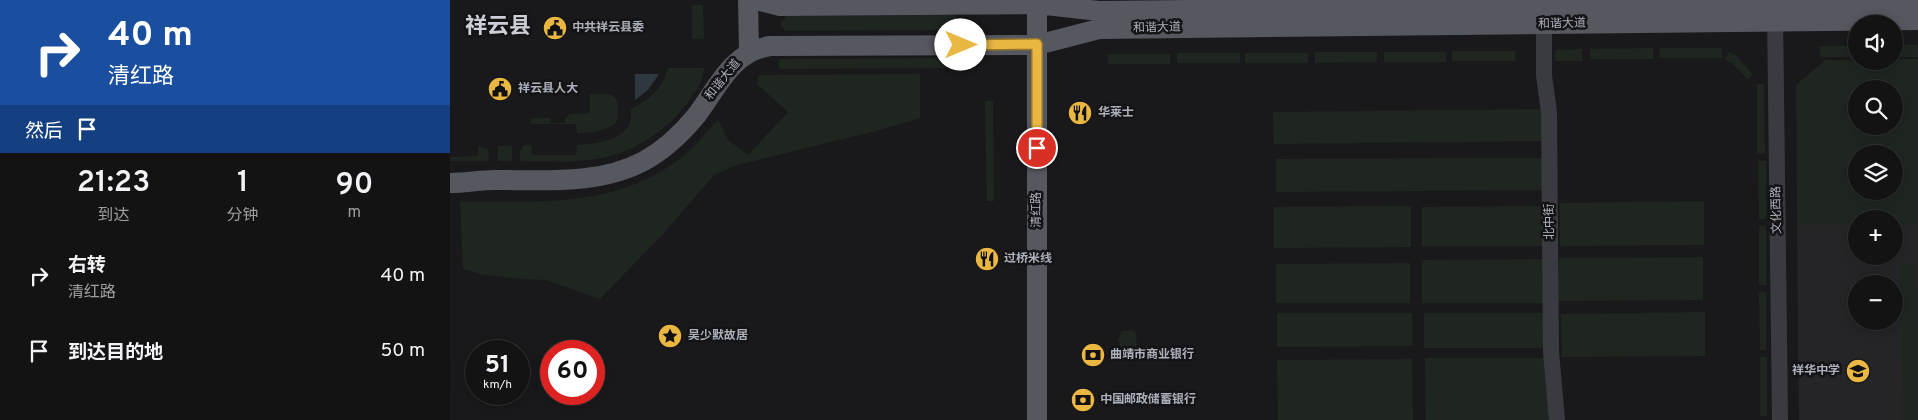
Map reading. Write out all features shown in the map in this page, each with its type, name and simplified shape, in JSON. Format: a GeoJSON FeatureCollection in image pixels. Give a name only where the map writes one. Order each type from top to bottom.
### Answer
{"type":"FeatureCollection","features":[{"type":"Feature","properties":{"kind":"main road"},"geometry":{"type":"LineString","coordinates":[[748,0],[750,52]]}},
{"type":"Feature","properties":{"kind":"main road","name":"和谐大道"},"geometry":{"type":"LineString","coordinates":[[756,0],[780,6],[1037,2],[1098,11],[1501,3],[1775,8],[1918,20]]}},
{"type":"Feature","properties":{"kind":"main road","name":"清红路"},"geometry":{"type":"LineString","coordinates":[[1037,2],[1037,420]]}},
{"type":"Feature","properties":{"kind":"main road","name":"和谐大道"},"geometry":{"type":"LineString","coordinates":[[450,183],[586,178],[608,175],[624,169],[645,160],[685,129],[725,74],[750,52],[758,48],[770,46],[1037,44],[1099,29],[1544,24],[1775,8],[1918,2]]}},
{"type":"Feature","properties":{"kind":"street","name":"文化西路"},"geometry":{"type":"LineString","coordinates":[[1775,8],[1780,420]]}},
{"type":"Feature","properties":{"kind":"street","name":"北中街"},"geometry":{"type":"LineString","coordinates":[[1544,24],[1544,76],[1549,112],[1550,352],[1557,420]]}},
{"type":"Feature","properties":{"kind":"shaded area"},"geometry":{"type":"Polygon","coordinates":[[[692,5],[703,5],[704,39],[692,39],[692,5]]]}},
{"type":"Feature","properties":{"kind":"shaded area"},"geometry":{"type":"Polygon","coordinates":[[[955,15],[959,23],[954,30],[785,31],[780,24],[786,16],[955,15]]]}},
{"type":"Feature","properties":{"kind":"shaded area"},"geometry":{"type":"Polygon","coordinates":[[[1903,45],[1918,45],[1918,57],[1903,57],[1903,45]]]}},
{"type":"Feature","properties":{"kind":"shaded area"},"geometry":{"type":"Polygon","coordinates":[[[1820,46],[1848,46],[1848,57],[1820,57],[1820,46]]]}},
{"type":"Feature","properties":{"kind":"shaded area"},"geometry":{"type":"Polygon","coordinates":[[[1653,48],[1653,59],[1590,59],[1590,49],[1653,48]]]}},
{"type":"Feature","properties":{"kind":"shaded area"},"geometry":{"type":"Polygon","coordinates":[[[1659,48],[1722,48],[1722,58],[1660,58],[1659,48]]]}},
{"type":"Feature","properties":{"kind":"shaded area"},"geometry":{"type":"Polygon","coordinates":[[[1582,49],[1582,61],[1555,61],[1555,50],[1582,49]]]}},
{"type":"Feature","properties":{"kind":"shaded area"},"geometry":{"type":"Polygon","coordinates":[[[1452,51],[1515,51],[1515,61],[1452,61],[1452,51]]]}},
{"type":"Feature","properties":{"kind":"shaded area"},"geometry":{"type":"Polygon","coordinates":[[[1315,52],[1377,52],[1377,62],[1315,63],[1315,52]]]}},
{"type":"Feature","properties":{"kind":"shaded area"},"geometry":{"type":"Polygon","coordinates":[[[1384,52],[1446,52],[1446,62],[1384,62],[1384,52]]]}},
{"type":"Feature","properties":{"kind":"shaded area"},"geometry":{"type":"Polygon","coordinates":[[[1729,52],[1738,57],[1753,75],[1747,79],[1732,63],[1725,60],[1729,52]]]}},
{"type":"Feature","properties":{"kind":"shaded area"},"geometry":{"type":"Polygon","coordinates":[[[1177,53],[1240,53],[1240,63],[1177,63],[1177,53]]]}},
{"type":"Feature","properties":{"kind":"shaded area"},"geometry":{"type":"Polygon","coordinates":[[[1245,53],[1308,53],[1308,63],[1245,63],[1245,53]]]}},
{"type":"Feature","properties":{"kind":"shaded area"},"geometry":{"type":"Polygon","coordinates":[[[1108,54],[1170,54],[1170,64],[1108,64],[1108,54]]]}},
{"type":"Feature","properties":{"kind":"shaded area"},"geometry":{"type":"Polygon","coordinates":[[[953,58],[953,68],[779,69],[779,59],[953,58]]]}},
{"type":"Feature","properties":{"kind":"shaded area"},"geometry":{"type":"Polygon","coordinates":[[[1903,59],[1918,59],[1918,224],[1903,224],[1903,210],[1848,210],[1848,225],[1797,225],[1796,85],[1825,60],[1848,60],[1848,70],[1903,70],[1903,59]]]}},
{"type":"Feature","properties":{"kind":"shaded area"},"geometry":{"type":"Polygon","coordinates":[[[668,68],[704,68],[699,86],[680,113],[648,140],[622,152],[596,159],[520,161],[520,151],[525,145],[531,145],[532,155],[576,155],[577,145],[608,140],[622,133],[630,122],[631,109],[644,102],[654,93],[663,82],[668,68]]]}},
{"type":"Feature","properties":{"kind":"shaded area"},"geometry":{"type":"Polygon","coordinates":[[[635,74],[659,74],[648,90],[635,100],[635,74]]]}},
{"type":"Feature","properties":{"kind":"shaded area"},"geometry":{"type":"Polygon","coordinates":[[[920,74],[920,118],[880,130],[737,165],[714,175],[665,232],[600,299],[546,280],[480,274],[463,269],[460,202],[550,201],[607,193],[635,184],[661,171],[687,153],[718,119],[728,140],[748,155],[788,112],[757,84],[758,75],[920,74]]]}},
{"type":"Feature","properties":{"kind":"shaded area"},"geometry":{"type":"Polygon","coordinates":[[[1757,84],[1764,84],[1765,154],[1757,154],[1757,84]]]}},
{"type":"Feature","properties":{"kind":"shaded area"},"geometry":{"type":"Polygon","coordinates":[[[590,94],[604,94],[615,98],[618,107],[616,123],[607,128],[587,133],[577,133],[576,124],[531,124],[531,118],[550,118],[550,123],[565,123],[565,119],[570,114],[590,113],[590,94]]]}},
{"type":"Feature","properties":{"kind":"shaded area"},"geometry":{"type":"Polygon","coordinates":[[[985,101],[993,101],[994,201],[987,201],[985,101]]]}},
{"type":"Feature","properties":{"kind":"shaded area"},"geometry":{"type":"Polygon","coordinates":[[[1544,109],[1544,141],[1274,144],[1273,112],[1544,109]]]}},
{"type":"Feature","properties":{"kind":"shaded area"},"geometry":{"type":"Polygon","coordinates":[[[478,146],[488,149],[489,161],[450,161],[450,157],[478,156],[478,146]]]}},
{"type":"Feature","properties":{"kind":"shaded area"},"geometry":{"type":"Polygon","coordinates":[[[498,146],[512,146],[512,161],[498,161],[498,146]]]}},
{"type":"Feature","properties":{"kind":"shaded area"},"geometry":{"type":"Polygon","coordinates":[[[1543,158],[1543,190],[1276,192],[1276,159],[1543,158]]]}},
{"type":"Feature","properties":{"kind":"shaded area"},"geometry":{"type":"Polygon","coordinates":[[[1758,161],[1766,161],[1766,219],[1759,219],[1758,161]]]}},
{"type":"Feature","properties":{"kind":"shaded area"},"geometry":{"type":"Polygon","coordinates":[[[1704,201],[1704,245],[1560,246],[1560,203],[1704,201]]]}},
{"type":"Feature","properties":{"kind":"shaded area"},"geometry":{"type":"Polygon","coordinates":[[[1411,206],[1411,247],[1274,248],[1274,207],[1411,206]]]}},
{"type":"Feature","properties":{"kind":"shaded area"},"geometry":{"type":"Polygon","coordinates":[[[1547,206],[1547,246],[1422,246],[1422,207],[1547,206]]]}},
{"type":"Feature","properties":{"kind":"shaded area","name":"祥华中学"},"geometry":{"type":"Polygon","coordinates":[[[1903,224],[1918,224],[1918,420],[1799,420],[1797,225],[1848,225],[1848,265],[1903,265],[1903,224]]]}},
{"type":"Feature","properties":{"kind":"shaded area"},"geometry":{"type":"Polygon","coordinates":[[[1759,226],[1766,226],[1766,285],[1759,285],[1759,226]]]}},
{"type":"Feature","properties":{"kind":"shaded area"},"geometry":{"type":"Polygon","coordinates":[[[1703,257],[1703,300],[1559,301],[1559,258],[1703,257]]]}},
{"type":"Feature","properties":{"kind":"shaded area"},"geometry":{"type":"Polygon","coordinates":[[[1546,259],[1546,303],[1422,303],[1422,260],[1546,259]]]}},
{"type":"Feature","properties":{"kind":"shaded area"},"geometry":{"type":"Polygon","coordinates":[[[1410,263],[1410,303],[1276,303],[1276,264],[1410,263]]]}},
{"type":"Feature","properties":{"kind":"shaded area"},"geometry":{"type":"Polygon","coordinates":[[[1916,264],[1916,290],[1918,288],[1918,420],[1903,420],[1903,275],[1901,275],[1901,265],[1916,264]]]}},
{"type":"Feature","properties":{"kind":"shaded area"},"geometry":{"type":"Polygon","coordinates":[[[1759,292],[1766,292],[1766,350],[1760,350],[1759,292]]]}},
{"type":"Feature","properties":{"kind":"shaded area"},"geometry":{"type":"Polygon","coordinates":[[[1705,312],[1705,356],[1562,357],[1561,314],[1705,312]]]}},
{"type":"Feature","properties":{"kind":"shaded area"},"geometry":{"type":"Polygon","coordinates":[[[1277,313],[1412,313],[1413,346],[1277,347],[1277,313]]]}},
{"type":"Feature","properties":{"kind":"shaded area"},"geometry":{"type":"Polygon","coordinates":[[[1424,313],[1547,313],[1547,348],[1424,348],[1424,313]]]}},
{"type":"Feature","properties":{"kind":"shaded area"},"geometry":{"type":"Polygon","coordinates":[[[1133,330],[1136,333],[1137,353],[1123,356],[1118,340],[1122,331],[1133,330]]]}},
{"type":"Feature","properties":{"kind":"shaded area"},"geometry":{"type":"Polygon","coordinates":[[[1760,357],[1767,357],[1767,416],[1760,416],[1760,357]]]}},
{"type":"Feature","properties":{"kind":"shaded area"},"geometry":{"type":"Polygon","coordinates":[[[1425,358],[1544,358],[1552,420],[1426,420],[1425,358]]]}},
{"type":"Feature","properties":{"kind":"shaded area"},"geometry":{"type":"Polygon","coordinates":[[[1412,359],[1413,420],[1278,420],[1277,360],[1412,359]]]}},
{"type":"Feature","properties":{"kind":"place","name":"中共祥云县委"},"geometry":{"type":"Point","coordinates":[555,28]}},
{"type":"Feature","properties":{"kind":"place","name":"祥云县人大"},"geometry":{"type":"Point","coordinates":[500,89]}},
{"type":"Feature","properties":{"kind":"place","name":"华莱士"},"geometry":{"type":"Point","coordinates":[1080,113]}},
{"type":"Feature","properties":{"kind":"place","name":"过桥米线"},"geometry":{"type":"Point","coordinates":[987,259]}},
{"type":"Feature","properties":{"kind":"place","name":"吴少默故居"},"geometry":{"type":"Point","coordinates":[670,336]}},
{"type":"Feature","properties":{"kind":"place","name":"曲靖市商业银行"},"geometry":{"type":"Point","coordinates":[1093,355]}},
{"type":"Feature","properties":{"kind":"place","name":"祥华中学"},"geometry":{"type":"Point","coordinates":[1858,371]}},
{"type":"Feature","properties":{"kind":"place","name":"中国邮政储蓄银行"},"geometry":{"type":"Point","coordinates":[1083,400]}},
{"type":"Feature","properties":{"kind":"district","name":"祥云县"},"geometry":{"type":"Point","coordinates":[498,27]}},
{"type":"Feature","properties":{"kind":"route"},"geometry":{"type":"LineString","coordinates":[[961,45],[1037,44],[1037,148]]}}]}
